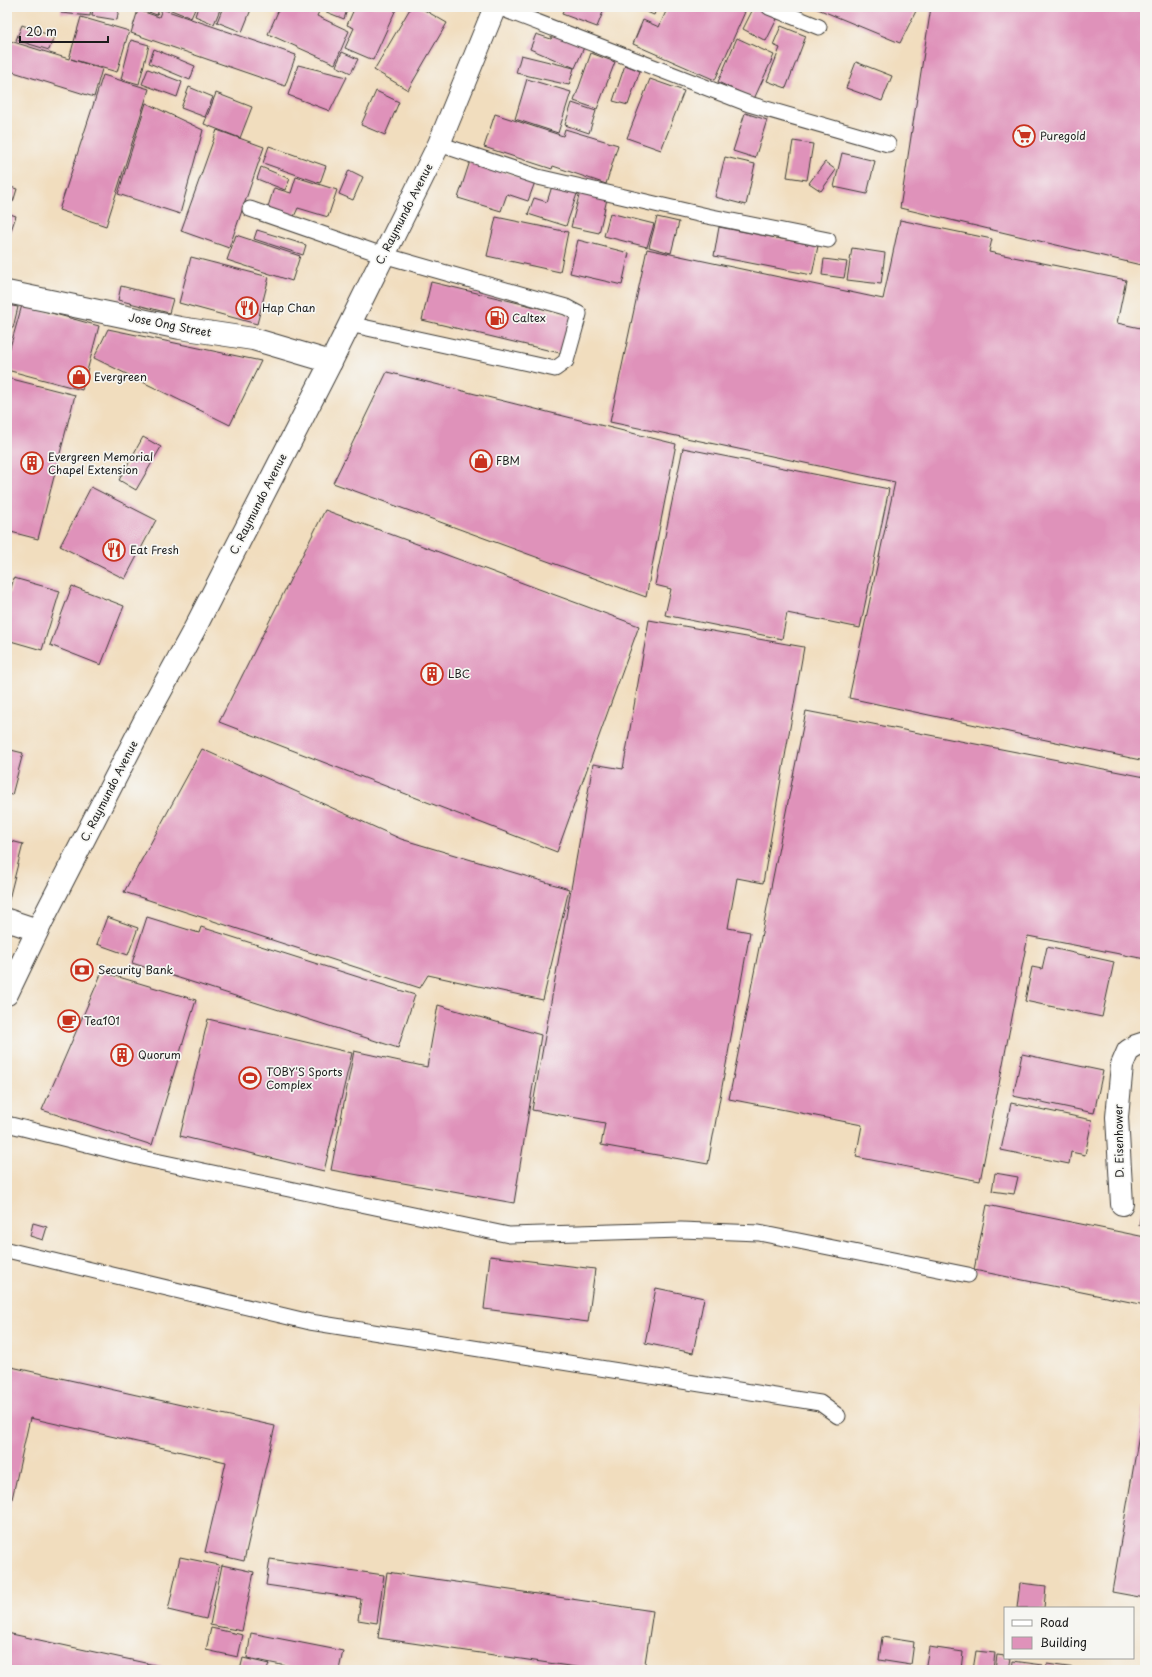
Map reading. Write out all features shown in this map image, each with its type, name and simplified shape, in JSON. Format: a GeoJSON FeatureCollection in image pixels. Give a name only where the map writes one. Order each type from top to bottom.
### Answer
{"type":"FeatureCollection","features":[{"type":"Feature","properties":{"kind":"main road","name":"C. Raymundo Avenue"},"geometry":{"type":"LineString","coordinates":[[7,994],[37,930],[146,718],[194,630],[331,362],[439,144],[495,7]]}},
{"type":"Feature","properties":{"kind":"main road","name":"Jose Ong Street"},"geometry":{"type":"LineString","coordinates":[[7,292],[180,328],[253,339],[331,362]]}},
{"type":"Feature","properties":{"kind":"main road"},"geometry":{"type":"LineString","coordinates":[[7,920],[37,930]]}},
{"type":"Feature","properties":{"kind":"main road","name":"D. Eisenhower"},"geometry":{"type":"LineString","coordinates":[[1122,1204],[1117,1117],[1122,1065],[1128,1051],[1145,1043]]}},
{"type":"Feature","properties":{"kind":"lane"},"geometry":{"type":"LineString","coordinates":[[498,7],[749,104],[888,144]]}},
{"type":"Feature","properties":{"kind":"lane"},"geometry":{"type":"LineString","coordinates":[[769,7],[819,27]]}},
{"type":"Feature","properties":{"kind":"lane"},"geometry":{"type":"LineString","coordinates":[[439,144],[538,177],[707,216],[828,240]]}},
{"type":"Feature","properties":{"kind":"lane"},"geometry":{"type":"LineString","coordinates":[[250,209],[383,255],[566,307],[579,314],[566,362],[555,369],[350,324]]}},
{"type":"Feature","properties":{"kind":"lane"},"geometry":{"type":"LineString","coordinates":[[7,1124],[146,1159],[509,1235],[681,1230],[759,1233],[968,1275]]}},
{"type":"Feature","properties":{"kind":"lane"},"geometry":{"type":"LineString","coordinates":[[7,1250],[310,1322],[820,1403],[838,1416]]}},
{"type":"Feature","properties":{"kind":"building"},"geometry":{"type":"Polygon","coordinates":[[[61,7],[91,7],[90,16],[61,13],[61,7]]]}},
{"type":"Feature","properties":{"kind":"building"},"geometry":{"type":"Polygon","coordinates":[[[93,7],[119,7],[117,20],[92,16],[93,7]]]}},
{"type":"Feature","properties":{"kind":"building"},"geometry":{"type":"Polygon","coordinates":[[[135,7],[160,7],[157,15],[135,7]]]}},
{"type":"Feature","properties":{"kind":"building"},"geometry":{"type":"Polygon","coordinates":[[[164,7],[196,7],[191,18],[164,7]]]}},
{"type":"Feature","properties":{"kind":"building"},"geometry":{"type":"Polygon","coordinates":[[[198,7],[221,7],[214,24],[195,16],[198,7]]]}},
{"type":"Feature","properties":{"kind":"building"},"geometry":{"type":"Polygon","coordinates":[[[223,7],[252,7],[242,32],[217,22],[223,7]]]}},
{"type":"Feature","properties":{"kind":"building"},"geometry":{"type":"Polygon","coordinates":[[[280,7],[321,7],[317,16],[349,31],[335,64],[268,34],[280,7]]]}},
{"type":"Feature","properties":{"kind":"building"},"geometry":{"type":"Polygon","coordinates":[[[326,7],[348,7],[344,19],[324,11],[326,7]]]}},
{"type":"Feature","properties":{"kind":"building"},"geometry":{"type":"Polygon","coordinates":[[[355,7],[397,7],[373,60],[345,48],[354,28],[347,25],[355,7]]]}},
{"type":"Feature","properties":{"kind":"building"},"geometry":{"type":"Polygon","coordinates":[[[411,7],[419,7],[447,23],[408,90],[374,70],[411,7]]]}},
{"type":"Feature","properties":{"kind":"building"},"geometry":{"type":"Polygon","coordinates":[[[565,7],[605,7],[597,27],[562,14],[565,7]]]}},
{"type":"Feature","properties":{"kind":"building"},"geometry":{"type":"Polygon","coordinates":[[[635,7],[657,7],[654,15],[635,7]]]}},
{"type":"Feature","properties":{"kind":"building"},"geometry":{"type":"Polygon","coordinates":[[[668,7],[734,7],[745,12],[715,80],[633,44],[643,20],[659,27],[668,7]]]}},
{"type":"Feature","properties":{"kind":"building"},"geometry":{"type":"Polygon","coordinates":[[[754,7],[778,17],[766,41],[743,29],[754,7]]]}},
{"type":"Feature","properties":{"kind":"building"},"geometry":{"type":"Polygon","coordinates":[[[813,7],[918,7],[900,43],[813,7]]]}},
{"type":"Feature","properties":{"kind":"building","name":"Puregold"},"geometry":{"type":"Polygon","coordinates":[[[931,7],[1145,7],[1145,266],[900,208],[931,7]]]}},
{"type":"Feature","properties":{"kind":"building"},"geometry":{"type":"Polygon","coordinates":[[[162,9],[296,55],[285,86],[131,33],[138,10],[159,17],[162,9]]]}},
{"type":"Feature","properties":{"kind":"building"},"geometry":{"type":"Polygon","coordinates":[[[81,17],[129,31],[117,72],[71,59],[102,69],[94,97],[7,70],[7,40],[69,59],[81,17]]]}},
{"type":"Feature","properties":{"kind":"building"},"geometry":{"type":"Polygon","coordinates":[[[22,25],[54,37],[49,50],[16,40],[22,25]]]}},
{"type":"Feature","properties":{"kind":"building"},"geometry":{"type":"Polygon","coordinates":[[[781,26],[806,36],[786,88],[767,81],[780,48],[773,45],[781,26]]]}},
{"type":"Feature","properties":{"kind":"building"},"geometry":{"type":"Polygon","coordinates":[[[555,32],[585,45],[575,68],[530,49],[536,34],[551,39],[555,32]]]}},
{"type":"Feature","properties":{"kind":"building"},"geometry":{"type":"Polygon","coordinates":[[[737,38],[774,55],[754,99],[718,82],[737,38]]]}},
{"type":"Feature","properties":{"kind":"building"},"geometry":{"type":"Polygon","coordinates":[[[131,40],[149,45],[139,84],[121,79],[131,40]]]}},
{"type":"Feature","properties":{"kind":"building"},"geometry":{"type":"Polygon","coordinates":[[[154,49],[195,66],[190,80],[149,63],[154,49]]]}},
{"type":"Feature","properties":{"kind":"building"},"geometry":{"type":"Polygon","coordinates":[[[342,52],[358,59],[351,73],[336,66],[342,52]]]}},
{"type":"Feature","properties":{"kind":"building"},"geometry":{"type":"Polygon","coordinates":[[[591,53],[615,62],[597,109],[574,101],[591,53]]]}},
{"type":"Feature","properties":{"kind":"building"},"geometry":{"type":"Polygon","coordinates":[[[521,55],[574,68],[569,85],[516,73],[521,55]]]}},
{"type":"Feature","properties":{"kind":"building"},"geometry":{"type":"Polygon","coordinates":[[[856,62],[892,76],[882,101],[846,88],[856,62]]]}},
{"type":"Feature","properties":{"kind":"building"},"geometry":{"type":"Polygon","coordinates":[[[298,65],[347,77],[330,111],[288,95],[298,65]]]}},
{"type":"Feature","properties":{"kind":"building"},"geometry":{"type":"Polygon","coordinates":[[[625,65],[640,71],[628,105],[613,101],[625,65]]]}},
{"type":"Feature","properties":{"kind":"building"},"geometry":{"type":"Polygon","coordinates":[[[148,69],[182,82],[177,97],[142,84],[148,69]]]}},
{"type":"Feature","properties":{"kind":"building"},"geometry":{"type":"Polygon","coordinates":[[[103,75],[149,89],[106,226],[59,210],[103,75]]]}},
{"type":"Feature","properties":{"kind":"building"},"geometry":{"type":"Polygon","coordinates":[[[527,79],[571,92],[558,133],[515,119],[527,79]]]}},
{"type":"Feature","properties":{"kind":"building"},"geometry":{"type":"Polygon","coordinates":[[[650,79],[684,91],[661,150],[627,138],[650,79]]]}},
{"type":"Feature","properties":{"kind":"building"},"geometry":{"type":"Polygon","coordinates":[[[189,87],[213,97],[205,117],[181,108],[189,87]]]}},
{"type":"Feature","properties":{"kind":"building"},"geometry":{"type":"Polygon","coordinates":[[[376,91],[399,102],[385,135],[361,125],[376,91]]]}},
{"type":"Feature","properties":{"kind":"building"},"geometry":{"type":"Polygon","coordinates":[[[216,93],[252,107],[240,138],[204,124],[216,93]]]}},
{"type":"Feature","properties":{"kind":"building"},"geometry":{"type":"Polygon","coordinates":[[[146,103],[203,130],[180,214],[118,194],[146,103]]]}},
{"type":"Feature","properties":{"kind":"building"},"geometry":{"type":"Polygon","coordinates":[[[572,103],[596,111],[589,133],[565,125],[572,103]]]}},
{"type":"Feature","properties":{"kind":"building"},"geometry":{"type":"Polygon","coordinates":[[[745,113],[767,120],[755,158],[733,151],[745,113]]]}},
{"type":"Feature","properties":{"kind":"building"},"geometry":{"type":"Polygon","coordinates":[[[495,114],[563,136],[565,129],[618,145],[606,184],[553,166],[552,169],[484,147],[495,114]]]}},
{"type":"Feature","properties":{"kind":"building"},"geometry":{"type":"Polygon","coordinates":[[[217,130],[264,147],[229,248],[181,231],[217,130]]]}},
{"type":"Feature","properties":{"kind":"building"},"geometry":{"type":"Polygon","coordinates":[[[793,141],[813,144],[807,180],[787,177],[793,141]]]}},
{"type":"Feature","properties":{"kind":"building"},"geometry":{"type":"Polygon","coordinates":[[[269,146],[326,166],[320,183],[263,163],[269,146]]]}},
{"type":"Feature","properties":{"kind":"building"},"geometry":{"type":"Polygon","coordinates":[[[842,153],[875,161],[867,194],[834,187],[842,153]]]}},
{"type":"Feature","properties":{"kind":"building"},"geometry":{"type":"Polygon","coordinates":[[[725,157],[755,164],[746,205],[715,197],[725,157]]]}},
{"type":"Feature","properties":{"kind":"building"},"geometry":{"type":"Polygon","coordinates":[[[470,161],[535,182],[528,201],[507,194],[501,211],[458,198],[470,161]]]}},
{"type":"Feature","properties":{"kind":"building"},"geometry":{"type":"Polygon","coordinates":[[[825,162],[836,170],[821,191],[809,183],[825,162]]]}},
{"type":"Feature","properties":{"kind":"building"},"geometry":{"type":"Polygon","coordinates":[[[261,167],[290,179],[285,190],[257,179],[261,167]]]}},
{"type":"Feature","properties":{"kind":"building"},"geometry":{"type":"Polygon","coordinates":[[[349,170],[363,177],[353,200],[339,194],[349,170]]]}},
{"type":"Feature","properties":{"kind":"building"},"geometry":{"type":"Polygon","coordinates":[[[296,177],[337,190],[328,217],[298,208],[292,221],[266,213],[274,188],[291,193],[296,177]]]}},
{"type":"Feature","properties":{"kind":"building"},"geometry":{"type":"Polygon","coordinates":[[[553,183],[578,191],[566,226],[528,214],[534,198],[547,202],[553,183]]]}},
{"type":"Feature","properties":{"kind":"building"},"geometry":{"type":"Polygon","coordinates":[[[7,186],[17,189],[13,202],[7,200],[7,186]]]}},
{"type":"Feature","properties":{"kind":"building"},"geometry":{"type":"Polygon","coordinates":[[[580,192],[607,199],[599,233],[571,227],[580,192]]]}},
{"type":"Feature","properties":{"kind":"building"},"geometry":{"type":"Polygon","coordinates":[[[7,213],[16,216],[7,242],[7,213]]]}},
{"type":"Feature","properties":{"kind":"building"},"geometry":{"type":"Polygon","coordinates":[[[610,213],[654,224],[647,247],[604,236],[610,213]]]}},
{"type":"Feature","properties":{"kind":"building"},"geometry":{"type":"Polygon","coordinates":[[[496,217],[568,232],[560,272],[487,256],[496,217]]]}},
{"type":"Feature","properties":{"kind":"building"},"geometry":{"type":"Polygon","coordinates":[[[657,217],[679,222],[671,253],[649,247],[657,217]]]}},
{"type":"Feature","properties":{"kind":"building"},"geometry":{"type":"Polygon","coordinates":[[[900,220],[992,239],[989,252],[1126,280],[1117,323],[1145,329],[1145,761],[849,698],[895,482],[610,422],[647,249],[883,299],[900,220]]]}},
{"type":"Feature","properties":{"kind":"building"},"geometry":{"type":"Polygon","coordinates":[[[719,227],[818,246],[812,275],[714,256],[719,227]]]}},
{"type":"Feature","properties":{"kind":"building"},"geometry":{"type":"Polygon","coordinates":[[[257,230],[306,245],[303,255],[254,239],[257,230]]]}},
{"type":"Feature","properties":{"kind":"building"},"geometry":{"type":"Polygon","coordinates":[[[236,235],[300,256],[292,281],[227,260],[236,235]]]}},
{"type":"Feature","properties":{"kind":"building"},"geometry":{"type":"Polygon","coordinates":[[[578,240],[629,253],[622,285],[570,273],[578,240]]]}},
{"type":"Feature","properties":{"kind":"building"},"geometry":{"type":"Polygon","coordinates":[[[852,248],[885,253],[881,284],[847,280],[852,248]]]}},
{"type":"Feature","properties":{"kind":"building"},"geometry":{"type":"Polygon","coordinates":[[[191,257],[269,277],[257,324],[179,303],[191,257]]]}},
{"type":"Feature","properties":{"kind":"building"},"geometry":{"type":"Polygon","coordinates":[[[824,259],[847,262],[844,278],[822,275],[824,259]]]}},
{"type":"Feature","properties":{"kind":"building","name":"Caltex"},"geometry":{"type":"Polygon","coordinates":[[[431,282],[573,316],[564,354],[422,320],[431,282]]]}},
{"type":"Feature","properties":{"kind":"building"},"geometry":{"type":"Polygon","coordinates":[[[121,286],[173,299],[169,313],[118,300],[121,286]]]}},
{"type":"Feature","properties":{"kind":"building"},"geometry":{"type":"Polygon","coordinates":[[[7,305],[18,307],[13,328],[7,327],[7,305]]]}},
{"type":"Feature","properties":{"kind":"building"},"geometry":{"type":"Polygon","coordinates":[[[22,305],[99,326],[82,390],[7,370],[7,358],[22,305]]]}},
{"type":"Feature","properties":{"kind":"building"},"geometry":{"type":"Polygon","coordinates":[[[108,329],[261,361],[230,425],[94,358],[108,329]]]}},
{"type":"Feature","properties":{"kind":"building"},"geometry":{"type":"Polygon","coordinates":[[[387,372],[676,444],[646,597],[333,483],[387,372]]]}},
{"type":"Feature","properties":{"kind":"building","name":"Evergreen Memorial Chapel Extension"},"geometry":{"type":"Polygon","coordinates":[[[8,378],[75,395],[38,539],[7,531],[8,378]]]}},
{"type":"Feature","properties":{"kind":"building"},"geometry":{"type":"Polygon","coordinates":[[[143,437],[161,447],[136,490],[119,480],[143,437]]]}},
{"type":"Feature","properties":{"kind":"building"},"geometry":{"type":"Polygon","coordinates":[[[683,448],[889,489],[860,628],[787,613],[782,639],[665,615],[671,589],[655,585],[683,448]]]}},
{"type":"Feature","properties":{"kind":"building"},"geometry":{"type":"Polygon","coordinates":[[[91,487],[156,520],[125,579],[60,546],[91,487]]]}},
{"type":"Feature","properties":{"kind":"building","name":"LBC"},"geometry":{"type":"Polygon","coordinates":[[[325,510],[639,626],[557,852],[219,722],[325,510]]]}},
{"type":"Feature","properties":{"kind":"building"},"geometry":{"type":"Polygon","coordinates":[[[14,578],[60,591],[42,650],[7,640],[7,601],[14,578]]]}},
{"type":"Feature","properties":{"kind":"building"},"geometry":{"type":"Polygon","coordinates":[[[72,586],[124,606],[101,665],[50,645],[72,586]]]}},
{"type":"Feature","properties":{"kind":"building"},"geometry":{"type":"Polygon","coordinates":[[[649,620],[804,647],[763,883],[737,878],[728,928],[750,932],[708,1164],[601,1145],[605,1123],[532,1110],[593,764],[623,769],[649,620]]]}},
{"type":"Feature","properties":{"kind":"building"},"geometry":{"type":"Polygon","coordinates":[[[806,711],[1145,777],[1145,959],[1028,936],[980,1181],[856,1157],[862,1125],[729,1099],[806,711]]]}},
{"type":"Feature","properties":{"kind":"building"},"geometry":{"type":"Polygon","coordinates":[[[7,749],[23,753],[12,795],[7,794],[7,749]]]}},
{"type":"Feature","properties":{"kind":"building"},"geometry":{"type":"Polygon","coordinates":[[[202,749],[401,839],[569,889],[543,1000],[428,975],[420,988],[124,892],[202,749]]]}},
{"type":"Feature","properties":{"kind":"building"},"geometry":{"type":"Polygon","coordinates":[[[7,840],[23,844],[8,903],[7,903],[7,840]]]}},
{"type":"Feature","properties":{"kind":"building"},"geometry":{"type":"Polygon","coordinates":[[[107,917],[138,928],[128,955],[97,944],[107,917]]]}},
{"type":"Feature","properties":{"kind":"building"},"geometry":{"type":"Polygon","coordinates":[[[147,917],[199,933],[201,927],[415,995],[398,1048],[132,963],[147,917]]]}},
{"type":"Feature","properties":{"kind":"building"},"geometry":{"type":"Polygon","coordinates":[[[1047,947],[1114,962],[1102,1017],[1025,1001],[1032,967],[1042,969],[1047,947]]]}},
{"type":"Feature","properties":{"kind":"building","name":"Quorum"},"geometry":{"type":"Polygon","coordinates":[[[102,972],[196,1000],[152,1145],[42,1110],[102,972]]]}},
{"type":"Feature","properties":{"kind":"building"},"geometry":{"type":"Polygon","coordinates":[[[438,1005],[541,1035],[514,1203],[331,1170],[354,1051],[427,1067],[438,1005]]]}},
{"type":"Feature","properties":{"kind":"building"},"geometry":{"type":"Polygon","coordinates":[[[208,1019],[352,1053],[324,1171],[180,1136],[208,1019]]]}},
{"type":"Feature","properties":{"kind":"building"},"geometry":{"type":"Polygon","coordinates":[[[1022,1054],[1103,1071],[1094,1113],[1013,1096],[1022,1054]]]}},
{"type":"Feature","properties":{"kind":"building"},"geometry":{"type":"Polygon","coordinates":[[[1011,1103],[1092,1120],[1085,1155],[1071,1152],[1069,1164],[1001,1150],[1011,1103]]]}},
{"type":"Feature","properties":{"kind":"building"},"geometry":{"type":"Polygon","coordinates":[[[995,1173],[1018,1177],[1014,1194],[992,1191],[995,1173]]]}},
{"type":"Feature","properties":{"kind":"building"},"geometry":{"type":"Polygon","coordinates":[[[1144,1200],[1145,1201],[1145,1226],[1139,1225],[1144,1200]]]}},
{"type":"Feature","properties":{"kind":"building"},"geometry":{"type":"Polygon","coordinates":[[[987,1205],[1145,1237],[1145,1305],[974,1270],[987,1205]]]}},
{"type":"Feature","properties":{"kind":"building"},"geometry":{"type":"Polygon","coordinates":[[[33,1223],[47,1227],[43,1240],[30,1236],[33,1223]]]}},
{"type":"Feature","properties":{"kind":"building"},"geometry":{"type":"Polygon","coordinates":[[[490,1256],[595,1269],[588,1322],[484,1309],[490,1256]]]}},
{"type":"Feature","properties":{"kind":"building"},"geometry":{"type":"Polygon","coordinates":[[[656,1288],[704,1298],[693,1353],[645,1343],[656,1288]]]}},
{"type":"Feature","properties":{"kind":"building"},"geometry":{"type":"Polygon","coordinates":[[[7,1366],[275,1426],[244,1561],[205,1552],[226,1462],[30,1418],[10,1508],[7,1507],[7,1366]]]}},
{"type":"Feature","properties":{"kind":"building"},"geometry":{"type":"Polygon","coordinates":[[[1145,1406],[1145,1598],[1112,1592],[1145,1406]]]}},
{"type":"Feature","properties":{"kind":"building"},"geometry":{"type":"Polygon","coordinates":[[[180,1557],[219,1565],[206,1619],[168,1610],[180,1557]]]}},
{"type":"Feature","properties":{"kind":"building"},"geometry":{"type":"Polygon","coordinates":[[[270,1559],[384,1575],[377,1623],[358,1620],[361,1599],[266,1585],[270,1559]]]}},
{"type":"Feature","properties":{"kind":"building"},"geometry":{"type":"Polygon","coordinates":[[[222,1565],[254,1572],[242,1631],[210,1625],[222,1565]]]}},
{"type":"Feature","properties":{"kind":"building"},"geometry":{"type":"Polygon","coordinates":[[[387,1572],[653,1611],[644,1670],[596,1670],[378,1638],[387,1572]]]}},
{"type":"Feature","properties":{"kind":"building"},"geometry":{"type":"Polygon","coordinates":[[[1020,1583],[1046,1586],[1044,1607],[1017,1607],[1020,1583]]]}},
{"type":"Feature","properties":{"kind":"building"},"geometry":{"type":"Polygon","coordinates":[[[211,1628],[243,1635],[238,1657],[206,1650],[211,1628]]]}},
{"type":"Feature","properties":{"kind":"building"},"geometry":{"type":"Polygon","coordinates":[[[7,1633],[173,1669],[7,1670],[7,1633]]]}},
{"type":"Feature","properties":{"kind":"building"},"geometry":{"type":"Polygon","coordinates":[[[251,1633],[343,1651],[339,1670],[306,1670],[247,1658],[251,1633]]]}},
{"type":"Feature","properties":{"kind":"building"},"geometry":{"type":"Polygon","coordinates":[[[882,1637],[914,1642],[911,1665],[879,1660],[882,1637]]]}},
{"type":"Feature","properties":{"kind":"building"},"geometry":{"type":"Polygon","coordinates":[[[929,1647],[963,1652],[961,1670],[925,1670],[929,1647]]]}},
{"type":"Feature","properties":{"kind":"building"},"geometry":{"type":"Polygon","coordinates":[[[976,1651],[995,1653],[993,1670],[973,1670],[976,1651]]]}},
{"type":"Feature","properties":{"kind":"building"},"geometry":{"type":"Polygon","coordinates":[[[997,1655],[1004,1656],[1004,1659],[1011,1659],[1009,1670],[995,1670],[997,1655]]]}},
{"type":"Feature","properties":{"kind":"building"},"geometry":{"type":"Polygon","coordinates":[[[243,1658],[269,1664],[267,1670],[240,1670],[243,1658]]]}},
{"type":"Feature","properties":{"kind":"building"},"geometry":{"type":"Polygon","coordinates":[[[1013,1661],[1043,1665],[1043,1670],[1012,1670],[1013,1661]]]}},
{"type":"Feature","properties":{"kind":"building"},"geometry":{"type":"Polygon","coordinates":[[[1047,1664],[1082,1669],[1082,1670],[1046,1670],[1047,1664]]]}},
{"type":"Feature","properties":{"kind":"place","name":"Puregold"},"geometry":{"type":"Point","coordinates":[1024,136]}},
{"type":"Feature","properties":{"kind":"place","name":"Hap Chan"},"geometry":{"type":"Point","coordinates":[247,308]}},
{"type":"Feature","properties":{"kind":"place","name":"Caltex"},"geometry":{"type":"Point","coordinates":[497,318]}},
{"type":"Feature","properties":{"kind":"place","name":"Evergreen"},"geometry":{"type":"Point","coordinates":[79,377]}},
{"type":"Feature","properties":{"kind":"place","name":"FBM"},"geometry":{"type":"Point","coordinates":[481,461]}},
{"type":"Feature","properties":{"kind":"place","name":"Evergreen Memorial Chapel Extension"},"geometry":{"type":"Point","coordinates":[32,463]}},
{"type":"Feature","properties":{"kind":"place","name":"Eat Fresh"},"geometry":{"type":"Point","coordinates":[114,550]}},
{"type":"Feature","properties":{"kind":"place","name":"LBC"},"geometry":{"type":"Point","coordinates":[432,674]}},
{"type":"Feature","properties":{"kind":"place","name":"Security Bank"},"geometry":{"type":"Point","coordinates":[82,970]}},
{"type":"Feature","properties":{"kind":"place","name":"Tea101"},"geometry":{"type":"Point","coordinates":[69,1021]}},
{"type":"Feature","properties":{"kind":"place","name":"Quorum"},"geometry":{"type":"Point","coordinates":[122,1055]}},
{"type":"Feature","properties":{"kind":"place","name":"TOBY'S Sports Complex"},"geometry":{"type":"Point","coordinates":[250,1078]}}]}
